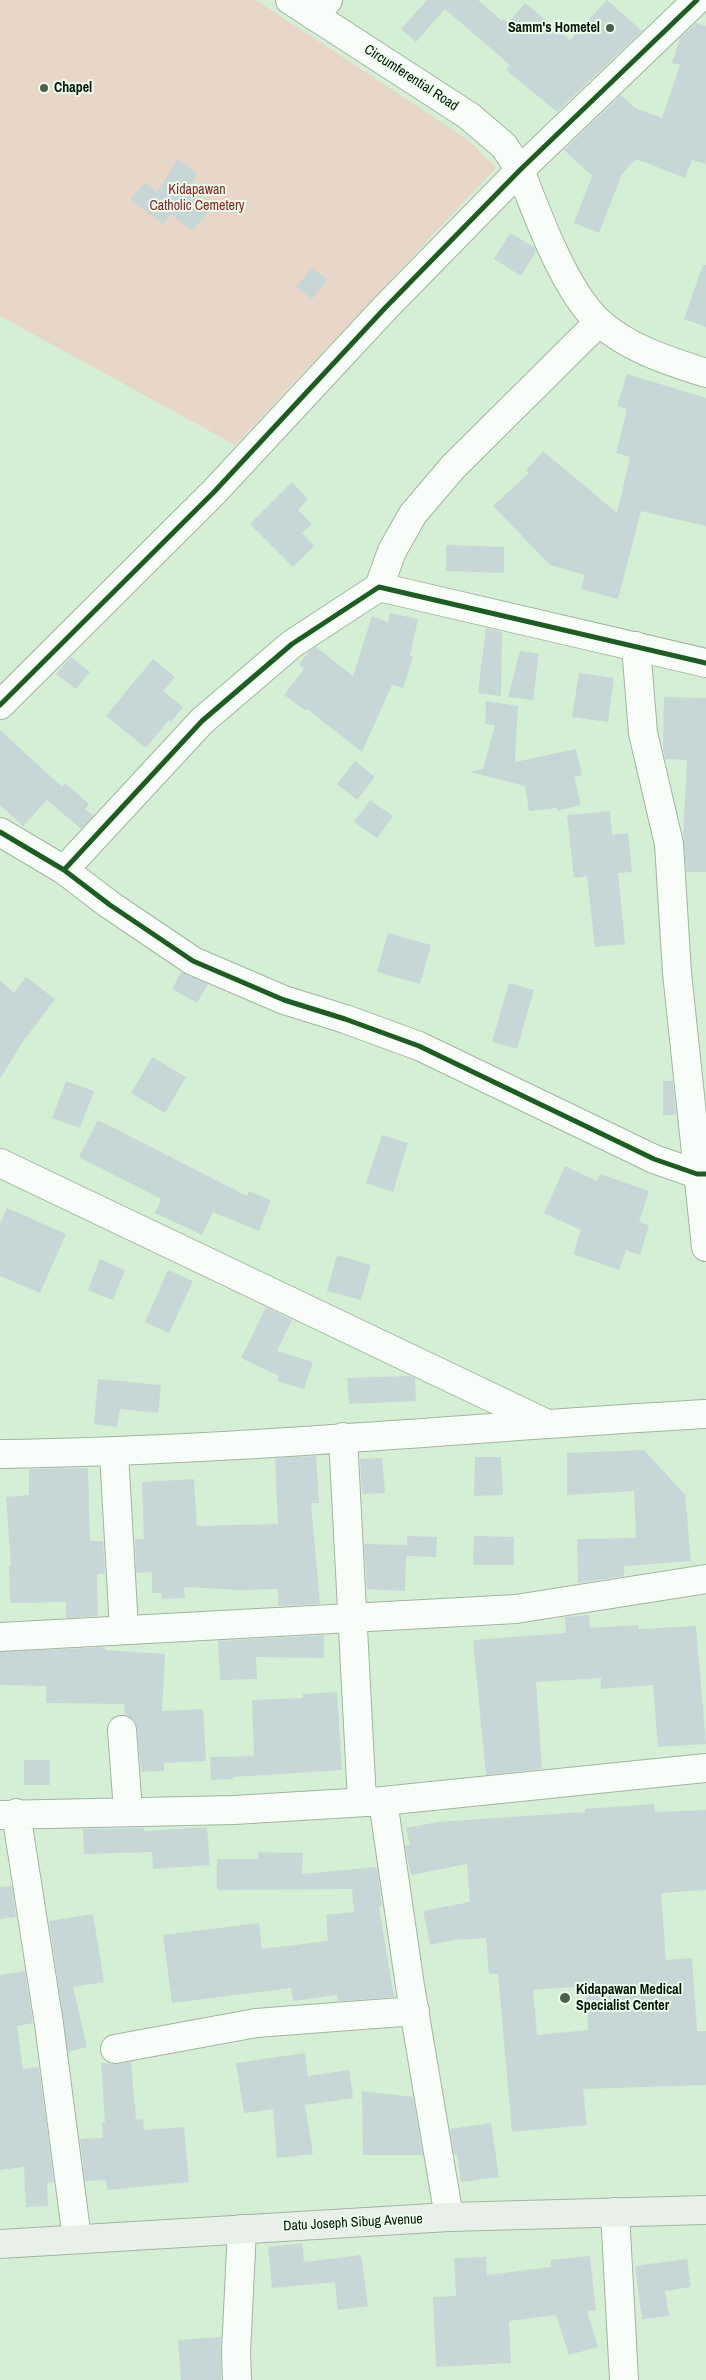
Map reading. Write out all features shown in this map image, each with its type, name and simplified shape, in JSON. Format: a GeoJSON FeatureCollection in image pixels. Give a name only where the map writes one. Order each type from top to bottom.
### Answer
{"type":"FeatureCollection","features":[{"type":"Feature","properties":{"kind":"main road","name":"Datu Joseph Sibug Avenue"},"geometry":{"type":"LineString","coordinates":[[0,2244],[449,2217],[706,2210]]}},
{"type":"Feature","properties":{"kind":"street","name":"Circumferential Road"},"geometry":{"type":"LineString","coordinates":[[290,0],[321,8],[469,116],[504,146],[520,170],[576,297],[599,322],[624,340],[657,357],[706,373]]}},
{"type":"Feature","properties":{"kind":"street"},"geometry":{"type":"LineString","coordinates":[[0,705],[214,492],[385,308],[520,170],[699,4]]}},
{"type":"Feature","properties":{"kind":"street"},"geometry":{"type":"LineString","coordinates":[[64,870],[202,721],[292,644],[380,587],[392,551],[413,514],[453,467],[599,322]]}},
{"type":"Feature","properties":{"kind":"street"},"geometry":{"type":"LineString","coordinates":[[380,587],[706,663]]}},
{"type":"Feature","properties":{"kind":"street"},"geometry":{"type":"LineString","coordinates":[[636,646],[643,733],[669,844],[677,973],[702,1174],[706,1247]]}},
{"type":"Feature","properties":{"kind":"street"},"geometry":{"type":"LineString","coordinates":[[0,832],[64,870],[110,905],[193,961],[284,1000],[346,1019],[419,1046],[654,1159],[702,1174]]}},
{"type":"Feature","properties":{"kind":"street"},"geometry":{"type":"LineString","coordinates":[[0,1162],[544,1423]]}},
{"type":"Feature","properties":{"kind":"street"},"geometry":{"type":"LineString","coordinates":[[0,1454],[114,1453],[544,1423],[706,1414]]}},
{"type":"Feature","properties":{"kind":"street"},"geometry":{"type":"LineString","coordinates":[[342,1437],[354,1619],[373,1801],[415,2011],[449,2217]]}},
{"type":"Feature","properties":{"kind":"street"},"geometry":{"type":"LineString","coordinates":[[114,1453],[124,1629]]}},
{"type":"Feature","properties":{"kind":"street"},"geometry":{"type":"LineString","coordinates":[[0,1637],[124,1629],[516,1610],[706,1579]]}},
{"type":"Feature","properties":{"kind":"street"},"geometry":{"type":"LineString","coordinates":[[122,1730],[128,1811]]}},
{"type":"Feature","properties":{"kind":"street"},"geometry":{"type":"LineString","coordinates":[[77,2239],[49,2024],[8,1814],[234,1810],[373,1801],[706,1768]]}},
{"type":"Feature","properties":{"kind":"street"},"geometry":{"type":"LineString","coordinates":[[115,2049],[256,2023],[415,2011]]}},
{"type":"Feature","properties":{"kind":"street"},"geometry":{"type":"LineString","coordinates":[[615,2212],[624,2380]]}},
{"type":"Feature","properties":{"kind":"street"},"geometry":{"type":"LineString","coordinates":[[237,2380],[236,2352],[242,2229]]}},
{"type":"Feature","properties":{"kind":"green space","name":"Kidapawan Catholic Cemetery"},"geometry":{"type":"Polygon","coordinates":[[[0,0],[256,0],[467,139],[496,168],[235,445],[0,316],[0,0]]]}},
{"type":"Feature","properties":{"kind":"building"},"geometry":{"type":"Polygon","coordinates":[[[427,0],[478,0],[502,21],[503,19],[508,23],[525,3],[570,40],[607,0],[642,31],[557,112],[506,70],[510,65],[445,9],[416,42],[401,29],[427,0]]]}},
{"type":"Feature","properties":{"kind":"building"},"geometry":{"type":"Polygon","coordinates":[[[696,23],[706,26],[706,164],[692,160],[685,178],[636,159],[622,174],[599,233],[574,223],[592,176],[564,150],[621,95],[635,108],[662,118],[680,65],[672,63],[680,38],[696,23]]]}},
{"type":"Feature","properties":{"kind":"building"},"geometry":{"type":"Polygon","coordinates":[[[178,159],[197,173],[191,189],[212,208],[192,231],[171,214],[163,224],[130,199],[146,182],[157,192],[178,159]]]}},
{"type":"Feature","properties":{"kind":"building"},"geometry":{"type":"Polygon","coordinates":[[[510,233],[534,247],[536,251],[521,276],[494,259],[510,233]]]}},
{"type":"Feature","properties":{"kind":"building"},"geometry":{"type":"Polygon","coordinates":[[[703,265],[706,265],[706,327],[684,319],[703,265]]]}},
{"type":"Feature","properties":{"kind":"building"},"geometry":{"type":"Polygon","coordinates":[[[312,268],[328,280],[312,299],[296,287],[312,268]]]}},
{"type":"Feature","properties":{"kind":"building"},"geometry":{"type":"Polygon","coordinates":[[[627,374],[706,398],[706,526],[641,511],[618,599],[581,589],[585,575],[550,565],[493,506],[529,473],[526,471],[543,451],[617,513],[630,457],[616,453],[627,409],[617,406],[627,374]]]}},
{"type":"Feature","properties":{"kind":"building"},"geometry":{"type":"Polygon","coordinates":[[[292,482],[308,499],[298,510],[312,524],[302,533],[314,546],[293,567],[250,524],[292,482]]]}},
{"type":"Feature","properties":{"kind":"building"},"geometry":{"type":"Polygon","coordinates":[[[446,545],[504,547],[504,573],[446,571],[446,545]]]}},
{"type":"Feature","properties":{"kind":"building"},"geometry":{"type":"Polygon","coordinates":[[[390,613],[418,619],[410,656],[413,657],[403,688],[392,685],[362,752],[307,709],[306,711],[284,695],[304,669],[299,664],[309,651],[316,647],[353,676],[372,616],[388,622],[390,613]]]}},
{"type":"Feature","properties":{"kind":"building"},"geometry":{"type":"Polygon","coordinates":[[[486,628],[502,632],[501,696],[478,693],[486,628]]]}},
{"type":"Feature","properties":{"kind":"building"},"geometry":{"type":"Polygon","coordinates":[[[520,651],[539,654],[533,700],[508,697],[520,651]]]}},
{"type":"Feature","properties":{"kind":"building"},"geometry":{"type":"Polygon","coordinates":[[[71,657],[90,672],[76,689],[56,674],[71,657]]]}},
{"type":"Feature","properties":{"kind":"building"},"geometry":{"type":"Polygon","coordinates":[[[153,659],[175,677],[163,691],[183,707],[171,722],[169,720],[146,748],[106,716],[153,659]]]}},
{"type":"Feature","properties":{"kind":"building"},"geometry":{"type":"Polygon","coordinates":[[[579,673],[614,678],[608,722],[572,717],[579,673]]]}},
{"type":"Feature","properties":{"kind":"building"},"geometry":{"type":"Polygon","coordinates":[[[664,697],[706,698],[706,872],[686,872],[683,835],[687,760],[665,759],[663,748],[664,697]]]}},
{"type":"Feature","properties":{"kind":"building"},"geometry":{"type":"Polygon","coordinates":[[[486,701],[518,706],[515,762],[576,749],[582,775],[574,777],[581,805],[557,811],[557,808],[529,811],[525,786],[470,772],[483,769],[495,725],[485,724],[486,701]]]}},
{"type":"Feature","properties":{"kind":"building"},"geometry":{"type":"Polygon","coordinates":[[[0,730],[62,787],[65,783],[89,804],[85,809],[93,816],[81,829],[47,800],[23,826],[0,805],[0,730]]]}},
{"type":"Feature","properties":{"kind":"building"},"geometry":{"type":"Polygon","coordinates":[[[355,761],[375,777],[357,800],[337,784],[355,761]]]}},
{"type":"Feature","properties":{"kind":"building"},"geometry":{"type":"Polygon","coordinates":[[[370,800],[393,816],[377,838],[354,822],[370,800]]]}},
{"type":"Feature","properties":{"kind":"building"},"geometry":{"type":"Polygon","coordinates":[[[610,811],[612,835],[628,833],[632,872],[618,873],[625,944],[595,947],[587,876],[574,878],[567,815],[610,811]]]}},
{"type":"Feature","properties":{"kind":"building"},"geometry":{"type":"Polygon","coordinates":[[[388,933],[431,945],[420,984],[377,972],[388,933]]]}},
{"type":"Feature","properties":{"kind":"building"},"geometry":{"type":"Polygon","coordinates":[[[181,972],[208,984],[197,1003],[172,989],[181,972]]]}},
{"type":"Feature","properties":{"kind":"building"},"geometry":{"type":"Polygon","coordinates":[[[26,977],[55,999],[22,1043],[0,1079],[0,980],[14,993],[26,977]]]}},
{"type":"Feature","properties":{"kind":"building"},"geometry":{"type":"Polygon","coordinates":[[[509,983],[534,990],[517,1049],[492,1042],[509,983]]]}},
{"type":"Feature","properties":{"kind":"building"},"geometry":{"type":"Polygon","coordinates":[[[152,1057],[186,1077],[165,1113],[131,1093],[152,1057]]]}},
{"type":"Feature","properties":{"kind":"building"},"geometry":{"type":"Polygon","coordinates":[[[66,1081],[94,1091],[80,1128],[52,1118],[66,1081]]]}},
{"type":"Feature","properties":{"kind":"building"},"geometry":{"type":"Polygon","coordinates":[[[663,1081],[673,1081],[676,1115],[663,1115],[663,1081]]]}},
{"type":"Feature","properties":{"kind":"building"},"geometry":{"type":"Polygon","coordinates":[[[98,1120],[247,1196],[249,1191],[271,1200],[259,1231],[213,1212],[202,1235],[155,1213],[161,1199],[79,1157],[98,1120]]]}},
{"type":"Feature","properties":{"kind":"building"},"geometry":{"type":"Polygon","coordinates":[[[382,1135],[408,1143],[393,1192],[366,1183],[382,1135]]]}},
{"type":"Feature","properties":{"kind":"building"},"geometry":{"type":"Polygon","coordinates":[[[565,1166],[597,1181],[600,1174],[649,1191],[639,1222],[649,1225],[640,1255],[626,1250],[619,1270],[573,1254],[581,1230],[544,1213],[565,1166]]]}},
{"type":"Feature","properties":{"kind":"building"},"geometry":{"type":"Polygon","coordinates":[[[7,1208],[66,1234],[40,1293],[0,1276],[0,1224],[7,1208]]]}},
{"type":"Feature","properties":{"kind":"building"},"geometry":{"type":"Polygon","coordinates":[[[337,1255],[371,1265],[361,1300],[327,1291],[337,1255]]]}},
{"type":"Feature","properties":{"kind":"building"},"geometry":{"type":"Polygon","coordinates":[[[100,1259],[125,1270],[113,1300],[88,1290],[100,1259]]]}},
{"type":"Feature","properties":{"kind":"building"},"geometry":{"type":"Polygon","coordinates":[[[168,1270],[193,1281],[169,1333],[145,1322],[168,1270]]]}},
{"type":"Feature","properties":{"kind":"building"},"geometry":{"type":"Polygon","coordinates":[[[266,1307],[292,1320],[277,1351],[313,1362],[304,1389],[277,1381],[279,1376],[241,1358],[266,1307]]]}},
{"type":"Feature","properties":{"kind":"building"},"geometry":{"type":"Polygon","coordinates":[[[410,1376],[415,1378],[416,1401],[349,1404],[347,1378],[410,1376]]]}},
{"type":"Feature","properties":{"kind":"building"},"geometry":{"type":"Polygon","coordinates":[[[98,1379],[161,1385],[158,1413],[120,1409],[117,1427],[94,1424],[98,1379]]]}},
{"type":"Feature","properties":{"kind":"building"},"geometry":{"type":"Polygon","coordinates":[[[644,1450],[685,1495],[691,1561],[624,1566],[624,1576],[578,1583],[577,1539],[636,1538],[634,1491],[567,1495],[567,1453],[644,1450]]]}},
{"type":"Feature","properties":{"kind":"building"},"geometry":{"type":"Polygon","coordinates":[[[316,1456],[319,1503],[311,1503],[320,1604],[278,1606],[278,1589],[240,1590],[184,1587],[185,1598],[162,1599],[161,1593],[152,1593],[152,1572],[136,1573],[135,1539],[144,1539],[142,1482],[194,1479],[197,1526],[278,1524],[275,1458],[316,1456]]]}},
{"type":"Feature","properties":{"kind":"building"},"geometry":{"type":"Polygon","coordinates":[[[475,1457],[501,1457],[503,1495],[474,1496],[475,1457]]]}},
{"type":"Feature","properties":{"kind":"building"},"geometry":{"type":"Polygon","coordinates":[[[382,1458],[385,1493],[362,1494],[360,1459],[382,1458]]]}},
{"type":"Feature","properties":{"kind":"building"},"geometry":{"type":"Polygon","coordinates":[[[88,1468],[90,1541],[103,1541],[105,1574],[97,1574],[98,1616],[66,1618],[66,1602],[10,1603],[9,1566],[11,1566],[6,1497],[29,1495],[29,1469],[88,1468]]]}},
{"type":"Feature","properties":{"kind":"building"},"geometry":{"type":"Polygon","coordinates":[[[407,1536],[437,1537],[436,1557],[406,1556],[405,1591],[367,1589],[364,1544],[407,1545],[407,1536]]]}},
{"type":"Feature","properties":{"kind":"building"},"geometry":{"type":"Polygon","coordinates":[[[474,1536],[514,1537],[514,1565],[473,1565],[474,1536]]]}},
{"type":"Feature","properties":{"kind":"building"},"geometry":{"type":"Polygon","coordinates":[[[589,1615],[590,1628],[638,1625],[639,1629],[696,1626],[706,1744],[658,1747],[653,1685],[601,1689],[601,1678],[536,1682],[542,1769],[486,1775],[473,1640],[566,1633],[565,1617],[589,1615]]]}},
{"type":"Feature","properties":{"kind":"building"},"geometry":{"type":"Polygon","coordinates":[[[324,1635],[324,1658],[256,1657],[257,1679],[220,1680],[218,1641],[324,1635]]]}},
{"type":"Feature","properties":{"kind":"building"},"geometry":{"type":"Polygon","coordinates":[[[105,1647],[105,1650],[165,1654],[162,1711],[203,1709],[206,1761],[164,1763],[164,1771],[141,1772],[137,1728],[135,1721],[125,1715],[124,1704],[46,1703],[46,1686],[0,1685],[0,1652],[105,1647]]]}},
{"type":"Feature","properties":{"kind":"building"},"geometry":{"type":"Polygon","coordinates":[[[337,1692],[342,1770],[211,1780],[210,1757],[254,1756],[252,1700],[303,1698],[303,1694],[337,1692]]]}},
{"type":"Feature","properties":{"kind":"building"},"geometry":{"type":"Polygon","coordinates":[[[24,1760],[50,1760],[50,1785],[24,1785],[24,1760]]]}},
{"type":"Feature","properties":{"kind":"building"},"geometry":{"type":"Polygon","coordinates":[[[654,1804],[655,1812],[706,1810],[706,1890],[661,1893],[666,1960],[692,1958],[697,2031],[706,2031],[706,2085],[583,2089],[587,2125],[512,2132],[498,1974],[489,1974],[486,1938],[454,1940],[430,1945],[423,1911],[470,1902],[467,1864],[411,1875],[405,1846],[410,1845],[406,1828],[438,1822],[585,1812],[585,1809],[654,1804]],[[586,1986],[533,1990],[537,2035],[588,2030],[586,1986]]]}},
{"type":"Feature","properties":{"kind":"building"},"geometry":{"type":"Polygon","coordinates":[[[207,1827],[210,1865],[153,1869],[152,1852],[84,1854],[83,1829],[144,1828],[144,1831],[207,1827]]]}},
{"type":"Feature","properties":{"kind":"building"},"geometry":{"type":"Polygon","coordinates":[[[258,1852],[303,1853],[302,1874],[377,1867],[382,1906],[379,1907],[394,1997],[338,2001],[337,1995],[293,2001],[291,1988],[172,2003],[163,1935],[259,1923],[262,1949],[328,1941],[326,1915],[354,1912],[352,1889],[217,1890],[217,1859],[258,1859],[258,1852]]]}},
{"type":"Feature","properties":{"kind":"building"},"geometry":{"type":"Polygon","coordinates":[[[12,1886],[16,1917],[0,1919],[0,1887],[12,1886]]]}},
{"type":"Feature","properties":{"kind":"building"},"geometry":{"type":"Polygon","coordinates":[[[93,1914],[104,1982],[73,1987],[87,2047],[68,2052],[49,1921],[93,1914]]]}},
{"type":"Feature","properties":{"kind":"building"},"geometry":{"type":"Polygon","coordinates":[[[25,1971],[33,2023],[17,2026],[23,2069],[39,2067],[54,2182],[47,2183],[48,2206],[26,2207],[24,2167],[0,2170],[0,1975],[25,1971]]]}},
{"type":"Feature","properties":{"kind":"building"},"geometry":{"type":"Polygon","coordinates":[[[305,2053],[308,2076],[349,2070],[353,2098],[305,2105],[313,2154],[277,2158],[273,2109],[244,2113],[236,2063],[305,2053]]]}},
{"type":"Feature","properties":{"kind":"building"},"geometry":{"type":"Polygon","coordinates":[[[131,2062],[136,2120],[143,2119],[144,2130],[184,2127],[189,2182],[107,2190],[106,2180],[85,2181],[80,2139],[103,2138],[102,2122],[105,2122],[101,2063],[117,2064],[131,2062]]]}},
{"type":"Feature","properties":{"kind":"building"},"geometry":{"type":"Polygon","coordinates":[[[362,2091],[413,2097],[423,2155],[363,2155],[362,2091]]]}},
{"type":"Feature","properties":{"kind":"building"},"geometry":{"type":"Polygon","coordinates":[[[491,2123],[499,2177],[461,2182],[457,2155],[454,2155],[450,2129],[491,2123]]]}},
{"type":"Feature","properties":{"kind":"building"},"geometry":{"type":"Polygon","coordinates":[[[302,2243],[304,2262],[361,2255],[368,2306],[338,2310],[335,2282],[272,2288],[268,2247],[302,2243]]]}},
{"type":"Feature","properties":{"kind":"building"},"geometry":{"type":"Polygon","coordinates":[[[590,2256],[596,2310],[587,2311],[598,2347],[569,2355],[556,2315],[509,2321],[511,2363],[436,2367],[433,2297],[456,2296],[454,2258],[486,2257],[487,2275],[551,2267],[551,2260],[590,2256]]]}},
{"type":"Feature","properties":{"kind":"building"},"geometry":{"type":"Polygon","coordinates":[[[687,2259],[691,2287],[665,2291],[669,2316],[642,2319],[635,2266],[687,2259]]]}},
{"type":"Feature","properties":{"kind":"building"},"geometry":{"type":"Polygon","coordinates":[[[221,2337],[221,2380],[181,2380],[178,2340],[221,2337]]]}},
{"type":"Feature","properties":{"kind":"cycle path"},"geometry":{"type":"LineString","coordinates":[[0,705],[214,492],[385,308],[520,170],[697,0]]}},
{"type":"Feature","properties":{"kind":"cycle path"},"geometry":{"type":"LineString","coordinates":[[64,870],[202,721],[292,644],[379,587],[706,663]]}},
{"type":"Feature","properties":{"kind":"cycle path"},"geometry":{"type":"LineString","coordinates":[[0,832],[64,870],[110,905],[193,961],[284,1000],[345,1019],[419,1046],[654,1159],[697,1174],[706,1174]]}},
{"type":"Feature","properties":{"kind":"place","name":"Samm's Hometel"},"geometry":{"type":"Point","coordinates":[610,28]}},
{"type":"Feature","properties":{"kind":"place","name":"Chapel"},"geometry":{"type":"Point","coordinates":[44,88]}},
{"type":"Feature","properties":{"kind":"place","name":"Kidapawan Medical Specialist Center"},"geometry":{"type":"Point","coordinates":[565,1998]}}]}
